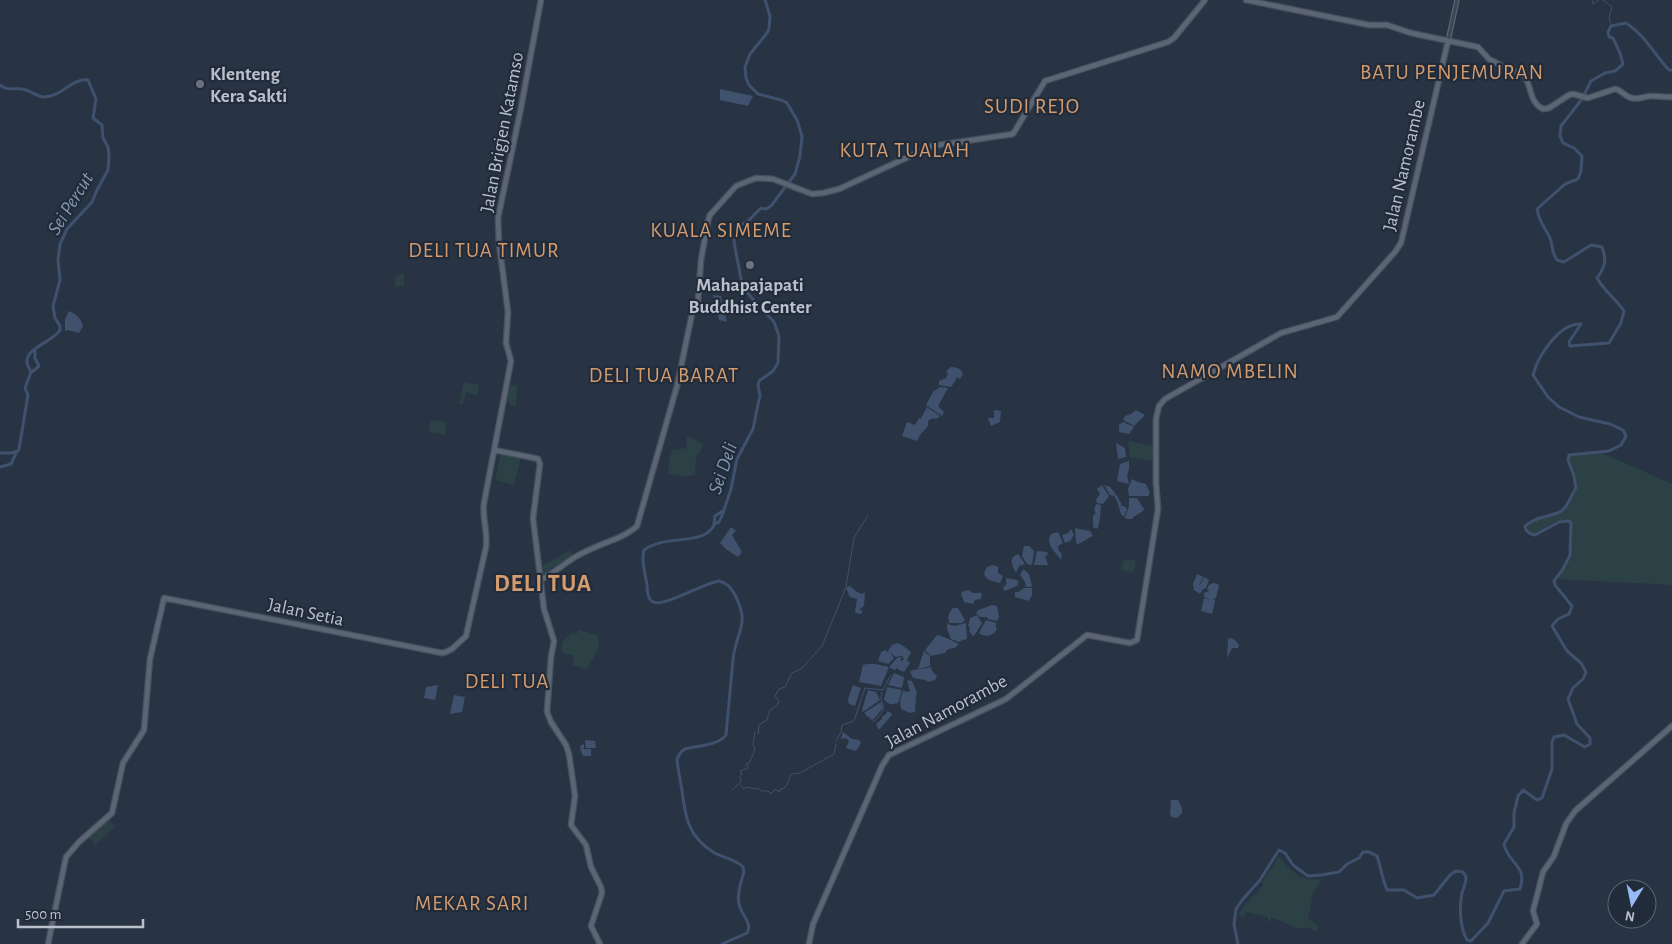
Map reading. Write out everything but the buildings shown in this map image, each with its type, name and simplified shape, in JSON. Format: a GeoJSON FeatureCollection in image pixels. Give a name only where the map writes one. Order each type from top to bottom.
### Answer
{"type":"FeatureCollection","features":[{"type":"Feature","properties":{"kind":"main road","name":"Jalan Brigjen Katamso"},"geometry":{"type":"LineString","coordinates":[[443,653],[452,649],[468,633],[487,543],[483,510],[511,361],[506,343],[508,312],[499,243],[499,213],[541,0]]}},
{"type":"Feature","properties":{"kind":"main road"},"geometry":{"type":"LineString","coordinates":[[540,581],[550,577],[576,558],[635,529],[638,524],[677,386],[692,314],[698,301],[706,226],[709,217],[726,196],[739,185],[761,177],[779,180],[809,193],[823,193],[838,189],[932,146],[1013,134],[1045,81],[1168,42],[1174,38],[1205,0]]}},
{"type":"Feature","properties":{"kind":"main road"},"geometry":{"type":"LineString","coordinates":[[1246,0],[1374,26],[1387,26],[1478,47],[1490,59],[1523,75],[1527,80],[1531,97],[1541,109],[1548,109],[1569,95],[1588,98],[1615,89],[1631,98],[1650,96],[1672,97]]}},
{"type":"Feature","properties":{"kind":"main road","name":"Jalan Namorambe"},"geometry":{"type":"LineString","coordinates":[[809,944],[813,924],[882,766],[889,756],[1006,699],[1087,634],[1130,643],[1137,640],[1158,509],[1156,423],[1159,406],[1165,399],[1281,333],[1337,317],[1395,252],[1401,243],[1448,41]]}},
{"type":"Feature","properties":{"kind":"main road"},"geometry":{"type":"LineString","coordinates":[[494,449],[538,459],[540,464],[533,518],[544,611],[554,641],[547,712],[551,722],[566,744],[569,754],[574,789],[571,827],[584,842],[591,867],[602,886],[602,893],[591,926],[600,944]]}},
{"type":"Feature","properties":{"kind":"main road","name":"Jalan Setia"},"geometry":{"type":"LineString","coordinates":[[48,944],[66,857],[79,842],[112,813],[123,764],[144,730],[150,662],[164,598],[443,653]]}},
{"type":"Feature","properties":{"kind":"main road"},"geometry":{"type":"LineString","coordinates":[[1522,944],[1538,924],[1533,912],[1543,872],[1553,856],[1568,820],[1575,811],[1672,726]]}},
{"type":"Feature","properties":{"kind":"street","name":"Jalan Namorambe"},"geometry":{"type":"LineString","coordinates":[[1448,41],[1457,0]]}},
{"type":"Feature","properties":{"kind":"green space"},"geometry":{"type":"Polygon","coordinates":[[[404,273],[404,285],[395,287],[396,276],[404,273]]]}},
{"type":"Feature","properties":{"kind":"green space"},"geometry":{"type":"Polygon","coordinates":[[[464,382],[479,385],[477,395],[466,392],[463,404],[459,404],[464,382]]]}},
{"type":"Feature","properties":{"kind":"green space"},"geometry":{"type":"Polygon","coordinates":[[[507,385],[517,386],[516,406],[509,405],[509,401],[504,401],[507,385]]]}},
{"type":"Feature","properties":{"kind":"green space"},"geometry":{"type":"Polygon","coordinates":[[[431,420],[446,422],[445,435],[429,432],[431,420]]]}},
{"type":"Feature","properties":{"kind":"green space"},"geometry":{"type":"Polygon","coordinates":[[[687,436],[703,444],[696,456],[695,475],[668,474],[672,450],[686,448],[687,436]]]}},
{"type":"Feature","properties":{"kind":"green space"},"geometry":{"type":"Polygon","coordinates":[[[1128,441],[1153,446],[1153,461],[1130,457],[1128,441]]]}},
{"type":"Feature","properties":{"kind":"green space"},"geometry":{"type":"Polygon","coordinates":[[[501,452],[521,457],[514,485],[495,480],[501,452]]]}},
{"type":"Feature","properties":{"kind":"green space"},"geometry":{"type":"Polygon","coordinates":[[[1600,453],[1672,484],[1672,585],[1556,579],[1566,564],[1570,552],[1572,522],[1560,520],[1535,533],[1527,530],[1526,528],[1535,521],[1562,511],[1577,489],[1575,476],[1569,460],[1570,456],[1600,453]]]}},
{"type":"Feature","properties":{"kind":"green space"},"geometry":{"type":"Polygon","coordinates":[[[570,550],[573,556],[541,577],[539,568],[570,550]]]}},
{"type":"Feature","properties":{"kind":"green space"},"geometry":{"type":"Polygon","coordinates":[[[1124,559],[1136,561],[1133,573],[1121,570],[1124,559]]]}},
{"type":"Feature","properties":{"kind":"green space"},"geometry":{"type":"Polygon","coordinates":[[[579,630],[598,635],[599,648],[587,669],[572,665],[574,656],[561,652],[562,642],[572,633],[577,634],[579,630]]]}},
{"type":"Feature","properties":{"kind":"green space"},"geometry":{"type":"Polygon","coordinates":[[[108,819],[115,827],[95,845],[88,836],[108,819]]]}},
{"type":"Feature","properties":{"kind":"green space"},"geometry":{"type":"Polygon","coordinates":[[[1279,857],[1297,875],[1321,880],[1313,894],[1308,919],[1317,925],[1317,932],[1309,928],[1296,928],[1274,918],[1271,918],[1270,922],[1268,922],[1268,917],[1247,912],[1243,917],[1238,915],[1245,904],[1263,886],[1262,882],[1279,857]]]}},
{"type":"Feature","properties":{"kind":"water"},"geometry":{"type":"Polygon","coordinates":[[[720,89],[753,96],[748,106],[720,100],[720,89]]]}},
{"type":"Feature","properties":{"kind":"water"},"geometry":{"type":"Polygon","coordinates":[[[713,295],[721,296],[727,322],[719,320],[713,295]]]}},
{"type":"Feature","properties":{"kind":"water"},"geometry":{"type":"Polygon","coordinates":[[[69,311],[74,313],[82,323],[83,326],[79,333],[65,331],[65,319],[69,311]]]}},
{"type":"Feature","properties":{"kind":"water"},"geometry":{"type":"Polygon","coordinates":[[[951,367],[961,371],[963,374],[960,379],[957,377],[951,387],[939,385],[939,381],[946,378],[948,374],[946,371],[951,367]]]}},
{"type":"Feature","properties":{"kind":"water"},"geometry":{"type":"Polygon","coordinates":[[[940,387],[948,388],[938,406],[944,412],[942,416],[926,405],[933,392],[940,387]]]}},
{"type":"Feature","properties":{"kind":"water"},"geometry":{"type":"Polygon","coordinates":[[[927,407],[940,416],[928,421],[928,426],[917,441],[902,436],[907,422],[915,425],[919,418],[923,419],[921,418],[927,407]]]}},
{"type":"Feature","properties":{"kind":"water"},"geometry":{"type":"Polygon","coordinates":[[[994,410],[1001,411],[1000,422],[991,426],[988,418],[994,418],[994,410]]]}},
{"type":"Feature","properties":{"kind":"water"},"geometry":{"type":"Polygon","coordinates":[[[1136,410],[1145,415],[1134,426],[1123,420],[1125,416],[1136,410]]]}},
{"type":"Feature","properties":{"kind":"water"},"geometry":{"type":"Polygon","coordinates":[[[1123,422],[1134,427],[1129,434],[1119,432],[1119,425],[1123,422]]]}},
{"type":"Feature","properties":{"kind":"water"},"geometry":{"type":"Polygon","coordinates":[[[1116,443],[1125,448],[1126,457],[1118,459],[1116,443]]]}},
{"type":"Feature","properties":{"kind":"water"},"geometry":{"type":"Polygon","coordinates":[[[1129,461],[1127,475],[1129,484],[1117,481],[1120,464],[1129,461]]]}},
{"type":"Feature","properties":{"kind":"water"},"geometry":{"type":"Polygon","coordinates":[[[1132,479],[1146,484],[1150,493],[1148,496],[1129,496],[1128,489],[1132,479]]]}},
{"type":"Feature","properties":{"kind":"water"},"geometry":{"type":"Polygon","coordinates":[[[1102,485],[1109,496],[1103,504],[1097,503],[1096,500],[1100,494],[1097,489],[1102,485]]]}},
{"type":"Feature","properties":{"kind":"water"},"geometry":{"type":"Polygon","coordinates":[[[1104,485],[1110,487],[1115,493],[1114,496],[1110,495],[1104,485]]]}},
{"type":"Feature","properties":{"kind":"water"},"geometry":{"type":"Polygon","coordinates":[[[1116,494],[1122,505],[1119,506],[1124,506],[1127,509],[1124,517],[1121,514],[1114,496],[1116,494]]]}},
{"type":"Feature","properties":{"kind":"water"},"geometry":{"type":"Polygon","coordinates":[[[1129,498],[1137,498],[1144,509],[1132,519],[1125,518],[1129,506],[1129,498]]]}},
{"type":"Feature","properties":{"kind":"water"},"geometry":{"type":"Polygon","coordinates":[[[1096,504],[1101,505],[1097,529],[1093,527],[1096,504]]]}},
{"type":"Feature","properties":{"kind":"water"},"geometry":{"type":"Polygon","coordinates":[[[731,527],[736,531],[732,535],[742,552],[738,557],[720,543],[731,527]]]}},
{"type":"Feature","properties":{"kind":"water"},"geometry":{"type":"Polygon","coordinates":[[[1075,528],[1090,531],[1093,536],[1077,544],[1075,528]]]}},
{"type":"Feature","properties":{"kind":"water"},"geometry":{"type":"Polygon","coordinates":[[[1071,529],[1074,535],[1070,541],[1065,543],[1062,535],[1068,533],[1071,529]]]}},
{"type":"Feature","properties":{"kind":"water"},"geometry":{"type":"Polygon","coordinates":[[[1058,532],[1063,543],[1058,546],[1062,554],[1061,560],[1049,541],[1051,534],[1058,532]]]}},
{"type":"Feature","properties":{"kind":"water"},"geometry":{"type":"Polygon","coordinates":[[[1024,546],[1029,546],[1034,551],[1032,565],[1027,564],[1022,556],[1024,546]]]}},
{"type":"Feature","properties":{"kind":"water"},"geometry":{"type":"Polygon","coordinates":[[[1037,551],[1047,552],[1048,555],[1045,556],[1048,565],[1034,565],[1037,551]]]}},
{"type":"Feature","properties":{"kind":"water"},"geometry":{"type":"Polygon","coordinates":[[[1018,554],[1025,564],[1019,566],[1016,573],[1012,561],[1013,557],[1018,554]]]}},
{"type":"Feature","properties":{"kind":"water"},"geometry":{"type":"Polygon","coordinates":[[[993,565],[998,567],[998,573],[1003,576],[1000,583],[990,580],[985,576],[984,573],[987,567],[993,565]]]}},
{"type":"Feature","properties":{"kind":"water"},"geometry":{"type":"Polygon","coordinates":[[[1023,569],[1029,574],[1031,587],[1026,587],[1020,575],[1023,569]]]}},
{"type":"Feature","properties":{"kind":"water"},"geometry":{"type":"Polygon","coordinates":[[[1197,574],[1203,577],[1199,585],[1204,577],[1209,580],[1206,588],[1200,594],[1194,590],[1193,584],[1197,574]]]}},
{"type":"Feature","properties":{"kind":"water"},"geometry":{"type":"Polygon","coordinates":[[[1006,578],[1017,580],[1019,585],[1005,591],[1003,588],[1007,583],[1006,578]]]}},
{"type":"Feature","properties":{"kind":"water"},"geometry":{"type":"Polygon","coordinates":[[[1213,583],[1219,586],[1216,598],[1213,599],[1215,602],[1212,614],[1201,611],[1204,598],[1212,600],[1204,597],[1204,593],[1209,591],[1207,589],[1209,585],[1213,583]]]}},
{"type":"Feature","properties":{"kind":"water"},"geometry":{"type":"Polygon","coordinates":[[[850,586],[862,594],[865,592],[864,606],[860,609],[862,613],[855,612],[857,599],[850,597],[846,588],[850,586]]]}},
{"type":"Feature","properties":{"kind":"water"},"geometry":{"type":"Polygon","coordinates":[[[1024,588],[1032,588],[1032,595],[1029,601],[1015,597],[1015,592],[1024,588]]]}},
{"type":"Feature","properties":{"kind":"water"},"geometry":{"type":"Polygon","coordinates":[[[968,590],[973,593],[982,593],[981,599],[975,600],[973,604],[964,602],[961,594],[968,590]]]}},
{"type":"Feature","properties":{"kind":"water"},"geometry":{"type":"Polygon","coordinates":[[[992,605],[997,606],[999,617],[997,621],[987,617],[980,617],[976,613],[978,610],[992,605]]]}},
{"type":"Feature","properties":{"kind":"water"},"geometry":{"type":"Polygon","coordinates":[[[953,608],[958,608],[965,620],[962,623],[949,623],[950,611],[953,608]]]}},
{"type":"Feature","properties":{"kind":"water"},"geometry":{"type":"Polygon","coordinates":[[[977,615],[982,623],[974,636],[969,631],[970,628],[968,626],[970,618],[977,615]]]}},
{"type":"Feature","properties":{"kind":"water"},"geometry":{"type":"Polygon","coordinates":[[[986,620],[996,623],[997,629],[991,635],[986,636],[979,633],[986,620]]]}},
{"type":"Feature","properties":{"kind":"water"},"geometry":{"type":"Polygon","coordinates":[[[947,623],[954,626],[966,623],[967,639],[959,642],[951,639],[947,623]]]}},
{"type":"Feature","properties":{"kind":"water"},"geometry":{"type":"Polygon","coordinates":[[[937,635],[959,644],[955,648],[948,649],[945,653],[931,656],[925,650],[937,635]]]}},
{"type":"Feature","properties":{"kind":"water"},"geometry":{"type":"Polygon","coordinates":[[[1231,638],[1239,645],[1238,648],[1232,648],[1227,658],[1228,639],[1231,638]]]}},
{"type":"Feature","properties":{"kind":"water"},"geometry":{"type":"Polygon","coordinates":[[[897,643],[911,652],[907,660],[910,663],[904,672],[897,669],[898,666],[895,670],[890,668],[897,658],[902,657],[900,662],[904,659],[902,656],[896,657],[890,653],[894,658],[888,664],[878,661],[881,652],[885,650],[889,653],[888,651],[892,645],[897,643]]]}},
{"type":"Feature","properties":{"kind":"water"},"geometry":{"type":"Polygon","coordinates":[[[924,651],[930,656],[930,666],[918,669],[924,651]]]}},
{"type":"Feature","properties":{"kind":"water"},"geometry":{"type":"Polygon","coordinates":[[[863,665],[889,667],[881,686],[859,682],[863,665]]]}},
{"type":"Feature","properties":{"kind":"water"},"geometry":{"type":"Polygon","coordinates":[[[931,667],[937,676],[935,680],[928,682],[913,678],[910,671],[915,670],[931,667]]]}},
{"type":"Feature","properties":{"kind":"water"},"geometry":{"type":"Polygon","coordinates":[[[894,673],[904,677],[901,688],[888,685],[894,673]]]}},
{"type":"Feature","properties":{"kind":"water"},"geometry":{"type":"Polygon","coordinates":[[[907,680],[912,681],[917,693],[915,712],[910,713],[901,709],[900,700],[903,691],[910,692],[907,680]]]}},
{"type":"Feature","properties":{"kind":"water"},"geometry":{"type":"Polygon","coordinates":[[[438,685],[435,700],[424,698],[426,687],[438,685]]]}},
{"type":"Feature","properties":{"kind":"water"},"geometry":{"type":"Polygon","coordinates":[[[853,685],[861,688],[855,706],[849,704],[848,699],[853,685]]]}},
{"type":"Feature","properties":{"kind":"water"},"geometry":{"type":"Polygon","coordinates":[[[887,687],[902,690],[898,703],[890,704],[884,699],[887,687]]]}},
{"type":"Feature","properties":{"kind":"water"},"geometry":{"type":"Polygon","coordinates":[[[868,690],[876,692],[880,700],[863,712],[862,710],[868,690]]]}},
{"type":"Feature","properties":{"kind":"water"},"geometry":{"type":"Polygon","coordinates":[[[454,695],[465,697],[462,712],[450,714],[454,695]]]}},
{"type":"Feature","properties":{"kind":"water"},"geometry":{"type":"Polygon","coordinates":[[[881,702],[883,708],[873,720],[864,713],[881,702]]]}},
{"type":"Feature","properties":{"kind":"water"},"geometry":{"type":"Polygon","coordinates":[[[888,711],[892,714],[879,730],[876,724],[888,711]]]}},
{"type":"Feature","properties":{"kind":"water"},"geometry":{"type":"Polygon","coordinates":[[[843,732],[852,739],[859,740],[861,743],[856,751],[846,748],[849,741],[846,738],[837,740],[841,739],[843,732]]]}},
{"type":"Feature","properties":{"kind":"water"},"geometry":{"type":"Polygon","coordinates":[[[585,740],[595,741],[596,748],[586,748],[587,751],[587,749],[591,749],[591,756],[583,756],[580,749],[583,749],[580,746],[584,744],[584,749],[586,749],[585,740]]]}},
{"type":"Feature","properties":{"kind":"water"},"geometry":{"type":"Polygon","coordinates":[[[1171,800],[1178,800],[1182,808],[1182,813],[1177,818],[1172,817],[1170,814],[1171,800]]]}},
{"type":"Feature","properties":{"kind":"waterway","name":"Sei Deli"},"geometry":{"type":"LineString","coordinates":[[722,944],[747,933],[749,926],[740,908],[739,900],[744,872],[743,867],[737,862],[713,852],[693,832],[685,809],[677,759],[685,749],[713,743],[726,735],[733,659],[741,626],[742,612],[733,591],[726,584],[719,581],[666,601],[653,602],[648,594],[643,558],[644,550],[653,545],[700,536],[707,533],[713,527],[715,516],[724,510],[731,489],[737,459],[753,429],[760,395],[759,381],[773,371],[778,363],[779,336],[774,322],[750,296],[742,284],[734,242],[739,226],[748,221],[761,208],[766,209],[771,206],[795,174],[800,156],[802,136],[797,120],[787,103],[758,94],[749,85],[746,78],[745,67],[750,54],[769,29],[770,16],[765,0]]}},
{"type":"Feature","properties":{"kind":"waterway"},"geometry":{"type":"LineString","coordinates":[[1592,0],[1593,4],[1599,0]]}},
{"type":"Feature","properties":{"kind":"waterway"},"geometry":{"type":"LineString","coordinates":[[1603,0],[1612,7],[1609,17],[1611,26]]}},
{"type":"Feature","properties":{"kind":"waterway"},"geometry":{"type":"LineString","coordinates":[[1238,944],[1234,924],[1236,909],[1260,880],[1279,850],[1285,853],[1293,865],[1308,876],[1339,872],[1347,864],[1359,858],[1363,852],[1369,852],[1377,856],[1387,890],[1404,890],[1417,898],[1434,895],[1450,875],[1456,871],[1463,872],[1466,879],[1460,911],[1463,930],[1467,940],[1471,941],[1488,923],[1504,891],[1520,889],[1522,881],[1520,869],[1509,856],[1504,844],[1514,827],[1514,813],[1518,796],[1523,790],[1537,800],[1542,798],[1552,769],[1552,742],[1554,737],[1564,735],[1585,747],[1590,744],[1590,738],[1577,724],[1568,699],[1573,688],[1583,679],[1586,672],[1581,663],[1567,651],[1552,626],[1558,619],[1569,614],[1572,606],[1555,585],[1554,581],[1570,555],[1571,523],[1569,521],[1559,522],[1535,535],[1529,533],[1525,526],[1537,519],[1560,512],[1567,504],[1576,488],[1568,460],[1569,455],[1609,451],[1621,445],[1626,436],[1623,430],[1610,424],[1579,417],[1559,407],[1548,397],[1533,375],[1545,350],[1557,335],[1565,329],[1581,324],[1569,342],[1570,346],[1609,343],[1621,323],[1624,311],[1597,278],[1604,263],[1602,247],[1591,245],[1564,262],[1557,260],[1537,209],[1565,184],[1578,179],[1581,171],[1582,156],[1574,148],[1563,143],[1560,136],[1561,126],[1582,99],[1591,81],[1605,73],[1615,71],[1623,64],[1613,38],[1609,37],[1608,32],[1611,26],[1626,23],[1633,28],[1669,70],[1672,70]]}},
{"type":"Feature","properties":{"kind":"waterway","name":"Sei Percut"},"geometry":{"type":"LineString","coordinates":[[0,85],[8,89],[25,90],[44,97],[56,94],[82,80],[88,80],[96,99],[93,118],[102,125],[103,138],[108,147],[109,156],[108,170],[92,202],[67,229],[60,244],[58,260],[60,280],[53,306],[60,330],[52,338],[35,349],[28,357],[27,363],[31,372],[25,388],[28,395],[19,449],[11,453],[0,453]]}},
{"type":"Feature","properties":{"kind":"waterway"},"geometry":{"type":"LineString","coordinates":[[32,372],[39,366],[35,358],[35,350]]}},
{"type":"Feature","properties":{"kind":"waterway","name":"Sei Percut"},"geometry":{"type":"LineString","coordinates":[[0,467],[11,464],[17,451]]}},
{"type":"Feature","properties":{"kind":"waterway"},"geometry":{"type":"LineString","coordinates":[[714,524],[719,522],[724,511]]}},
{"type":"Feature","properties":{"kind":"waterway"},"geometry":{"type":"LineString","coordinates":[[758,734],[759,725],[767,720],[770,710],[777,706],[779,701],[775,696],[779,689],[785,687],[792,673],[801,669],[822,646],[846,587],[854,538],[868,515]]}},
{"type":"Feature","properties":{"kind":"waterway"},"geometry":{"type":"LineString","coordinates":[[836,741],[841,732],[842,725],[854,721],[865,688],[883,690],[891,675]]}},
{"type":"Feature","properties":{"kind":"waterway"},"geometry":{"type":"LineString","coordinates":[[870,719],[874,722],[883,711],[882,692]]}},
{"type":"Feature","properties":{"kind":"waterway"},"geometry":{"type":"LineString","coordinates":[[732,790],[741,782],[740,777],[742,773],[740,771],[748,768],[746,764],[749,763],[755,748],[753,746],[755,732]]}},
{"type":"Feature","properties":{"kind":"waterway"},"geometry":{"type":"LineString","coordinates":[[740,784],[744,789],[746,787],[757,788],[762,791],[768,791],[771,794],[775,789],[779,792],[780,789],[787,785],[791,774],[800,773],[834,754],[836,744]]}},
{"type":"Feature","properties":{"kind":"place","name":"Klenteng Kera Sakti"},"geometry":{"type":"Point","coordinates":[200,84]}},
{"type":"Feature","properties":{"kind":"place","name":"Mahapajapati Buddhist Center"},"geometry":{"type":"Point","coordinates":[750,265]}},
{"type":"Feature","properties":{"kind":"district","name":"BATU PENJEMURAN"},"geometry":{"type":"Point","coordinates":[1452,72]}},
{"type":"Feature","properties":{"kind":"district","name":"SUDI REJO"},"geometry":{"type":"Point","coordinates":[1032,106]}},
{"type":"Feature","properties":{"kind":"district","name":"KUTA TUALAH"},"geometry":{"type":"Point","coordinates":[905,150]}},
{"type":"Feature","properties":{"kind":"district","name":"KUALA SIMEME"},"geometry":{"type":"Point","coordinates":[721,230]}},
{"type":"Feature","properties":{"kind":"district","name":"DELI TUA TIMUR"},"geometry":{"type":"Point","coordinates":[484,250]}},
{"type":"Feature","properties":{"kind":"district","name":"NAMO MBELIN"},"geometry":{"type":"Point","coordinates":[1230,371]}},
{"type":"Feature","properties":{"kind":"district","name":"DELI TUA BARAT"},"geometry":{"type":"Point","coordinates":[664,375]}},
{"type":"Feature","properties":{"kind":"district","name":"DELI TUA"},"geometry":{"type":"Point","coordinates":[543,583]}},
{"type":"Feature","properties":{"kind":"district","name":"DELI TUA"},"geometry":{"type":"Point","coordinates":[507,681]}},
{"type":"Feature","properties":{"kind":"district","name":"MEKAR SARI"},"geometry":{"type":"Point","coordinates":[472,903]}}]}
